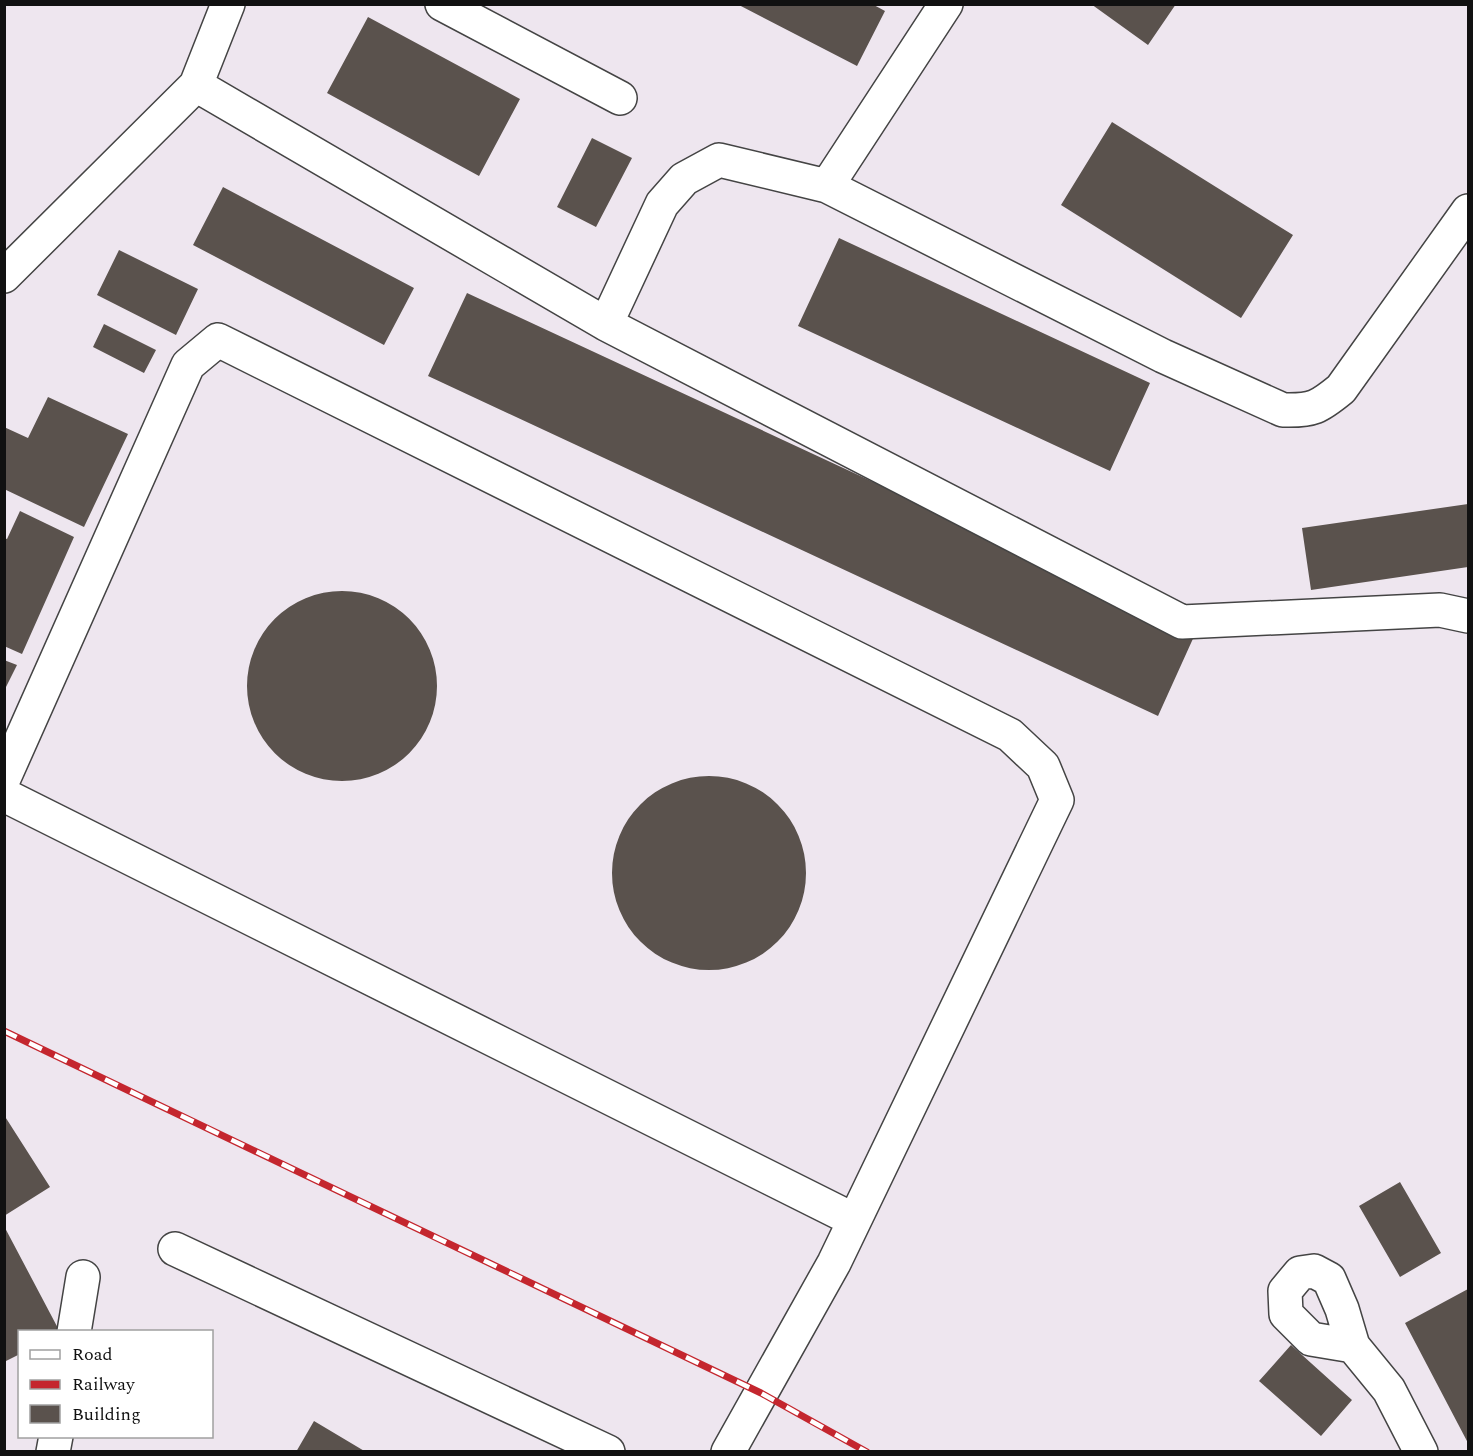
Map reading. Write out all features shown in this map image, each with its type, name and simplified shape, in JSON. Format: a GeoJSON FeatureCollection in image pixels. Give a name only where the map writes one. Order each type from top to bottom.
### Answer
{"type":"FeatureCollection","features":[{"type":"Feature","properties":{"kind":"street"},"geometry":{"type":"LineString","coordinates":[[4,276],[196,85],[228,4]]}},
{"type":"Feature","properties":{"kind":"street"},"geometry":{"type":"LineString","coordinates":[[442,4],[620,98]]}},
{"type":"Feature","properties":{"kind":"street"},"geometry":{"type":"LineString","coordinates":[[827,186],[946,4]]}},
{"type":"Feature","properties":{"kind":"street"},"geometry":{"type":"LineString","coordinates":[[196,85],[606,324],[1182,622],[1440,610],[1468,616]]}},
{"type":"Feature","properties":{"kind":"street"},"geometry":{"type":"LineString","coordinates":[[606,324],[662,204],[684,178],[718,160],[827,186],[1163,356],[1283,410],[1303,411],[1322,405],[1341,389],[1468,211]]}},
{"type":"Feature","properties":{"kind":"street"},"geometry":{"type":"LineString","coordinates":[[4,778],[188,365],[218,340],[1010,735],[1043,766],[1057,800],[834,1263],[728,1452]]}},
{"type":"Feature","properties":{"kind":"street"},"geometry":{"type":"LineString","coordinates":[[4,795],[854,1220]]}},
{"type":"Feature","properties":{"kind":"street"},"geometry":{"type":"LineString","coordinates":[[176,1249],[608,1452]]}},
{"type":"Feature","properties":{"kind":"street"},"geometry":{"type":"LineString","coordinates":[[74,1330],[83,1277]]}},
{"type":"Feature","properties":{"kind":"street"},"geometry":{"type":"LineString","coordinates":[[1353,1346],[1389,1389],[1421,1452]]}},
{"type":"Feature","properties":{"kind":"shaded area"},"geometry":{"type":"Polygon","coordinates":[[[5,5],[1468,5],[1468,1451],[5,1452],[5,5]]]}},
{"type":"Feature","properties":{"kind":"building"},"geometry":{"type":"Polygon","coordinates":[[[737,4],[872,4],[885,11],[857,66],[737,4]]]}},
{"type":"Feature","properties":{"kind":"building"},"geometry":{"type":"Polygon","coordinates":[[[1091,4],[1176,4],[1148,45],[1091,4]]]}},
{"type":"Feature","properties":{"kind":"building"},"geometry":{"type":"Polygon","coordinates":[[[368,17],[520,99],[479,176],[327,93],[368,17]]]}},
{"type":"Feature","properties":{"kind":"building"},"geometry":{"type":"Polygon","coordinates":[[[1112,122],[1293,235],[1241,318],[1061,205],[1112,122]]]}},
{"type":"Feature","properties":{"kind":"building"},"geometry":{"type":"Polygon","coordinates":[[[592,138],[632,158],[596,227],[557,207],[592,138]]]}},
{"type":"Feature","properties":{"kind":"building"},"geometry":{"type":"Polygon","coordinates":[[[223,187],[414,288],[384,345],[193,245],[223,187]]]}},
{"type":"Feature","properties":{"kind":"building"},"geometry":{"type":"Polygon","coordinates":[[[839,238],[1150,383],[1110,471],[798,326],[839,238]]]}},
{"type":"Feature","properties":{"kind":"building"},"geometry":{"type":"Polygon","coordinates":[[[119,250],[198,289],[176,335],[97,295],[119,250]]]}},
{"type":"Feature","properties":{"kind":"building"},"geometry":{"type":"Polygon","coordinates":[[[467,293],[1196,632],[1158,716],[428,376],[467,293]]]}},
{"type":"Feature","properties":{"kind":"building"},"geometry":{"type":"Polygon","coordinates":[[[104,324],[156,350],[144,373],[93,347],[104,324]]]}},
{"type":"Feature","properties":{"kind":"building"},"geometry":{"type":"Polygon","coordinates":[[[48,397],[128,434],[84,527],[4,489],[4,427],[28,438],[48,397]]]}},
{"type":"Feature","properties":{"kind":"building"},"geometry":{"type":"Polygon","coordinates":[[[1468,504],[1468,567],[1311,590],[1302,528],[1468,504]]]}},
{"type":"Feature","properties":{"kind":"building"},"geometry":{"type":"Polygon","coordinates":[[[20,511],[74,537],[22,654],[4,646],[4,538],[7,539],[20,511]]]}},
{"type":"Feature","properties":{"kind":"building"},"geometry":{"type":"Polygon","coordinates":[[[342,591],[378,598],[395,607],[409,619],[421,633],[430,650],[437,686],[430,722],[421,739],[409,753],[395,765],[378,774],[342,781],[306,774],[289,765],[275,753],[263,739],[254,722],[247,686],[254,650],[263,633],[275,619],[289,607],[306,598],[342,591]]]}},
{"type":"Feature","properties":{"kind":"building"},"geometry":{"type":"Polygon","coordinates":[[[4,660],[17,665],[4,691],[4,660]]]}},
{"type":"Feature","properties":{"kind":"building"},"geometry":{"type":"Polygon","coordinates":[[[699,776],[719,776],[755,787],[778,804],[790,819],[799,836],[806,863],[806,883],[799,910],[790,927],[778,942],[763,954],[746,963],[719,970],[699,970],[663,959],[634,935],[623,919],[616,901],[612,883],[612,863],[623,827],[647,798],[663,787],[681,780],[699,776]]]}},
{"type":"Feature","properties":{"kind":"building"},"geometry":{"type":"Polygon","coordinates":[[[4,1115],[50,1187],[4,1216],[4,1115]]]}},
{"type":"Feature","properties":{"kind":"building"},"geometry":{"type":"Polygon","coordinates":[[[1400,1182],[1441,1253],[1400,1277],[1359,1206],[1400,1182]]]}},
{"type":"Feature","properties":{"kind":"building"},"geometry":{"type":"Polygon","coordinates":[[[4,1226],[59,1330],[18,1330],[18,1355],[4,1362],[4,1226]]]}},
{"type":"Feature","properties":{"kind":"building"},"geometry":{"type":"Polygon","coordinates":[[[1468,1289],[1468,1443],[1405,1323],[1468,1289]]]}},
{"type":"Feature","properties":{"kind":"building"},"geometry":{"type":"Polygon","coordinates":[[[1291,1345],[1352,1400],[1321,1436],[1259,1381],[1291,1345]]]}},
{"type":"Feature","properties":{"kind":"building"},"geometry":{"type":"Polygon","coordinates":[[[314,1421],[366,1452],[296,1452],[314,1421]]]}},
{"type":"Feature","properties":{"kind":"railway"},"geometry":{"type":"LineString","coordinates":[[4,1031],[761,1393],[867,1452]]}}]}
